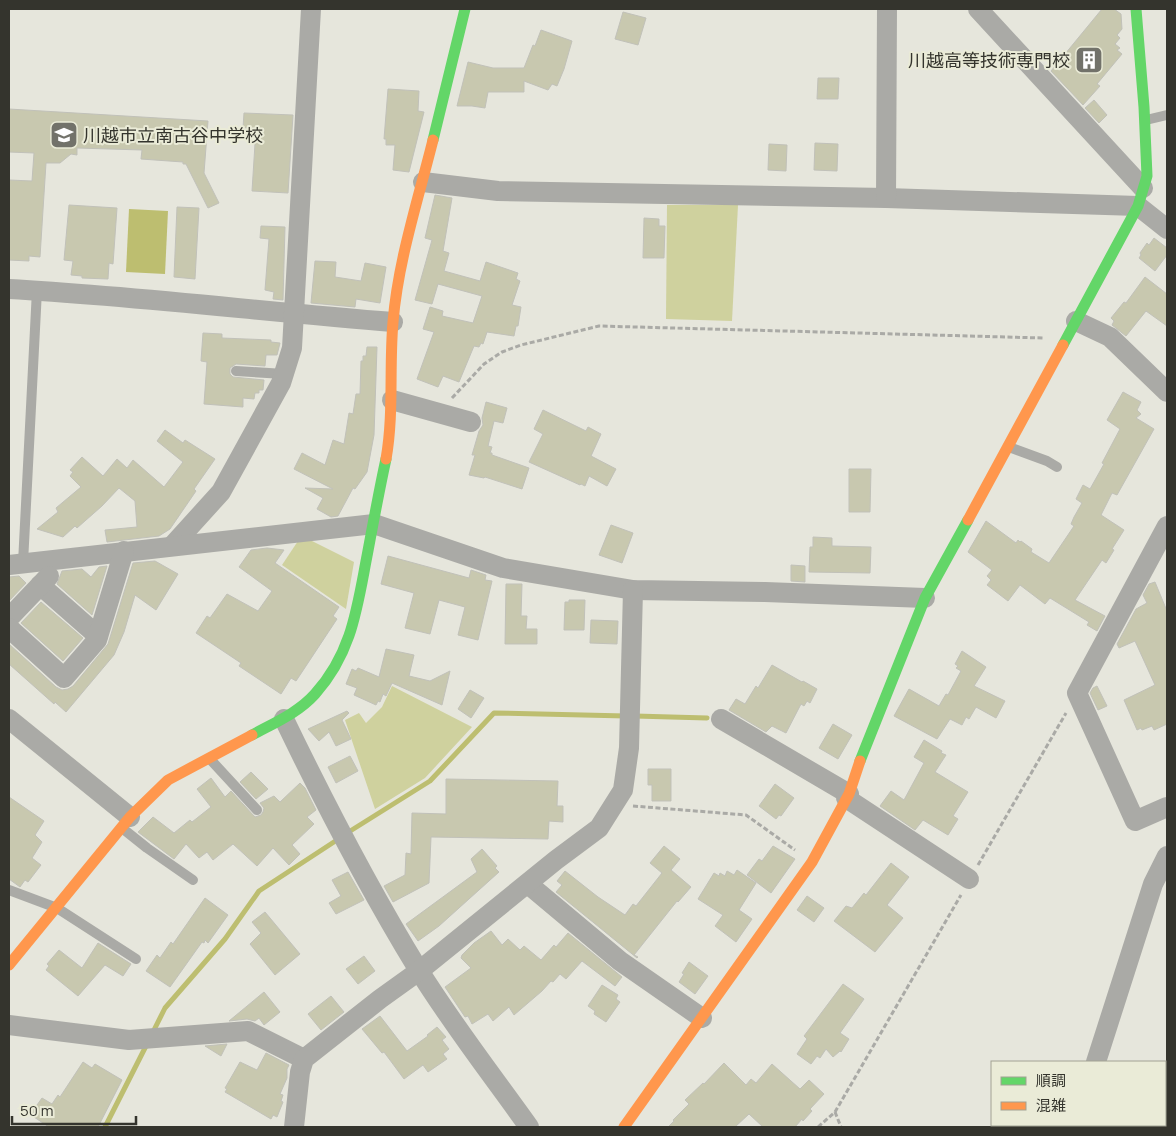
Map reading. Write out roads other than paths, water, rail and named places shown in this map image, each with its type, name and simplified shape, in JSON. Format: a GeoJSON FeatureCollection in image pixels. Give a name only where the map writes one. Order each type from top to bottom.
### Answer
{"type":"FeatureCollection","features":[{"type":"Feature","properties":{"kind":"street"},"geometry":{"type":"LineString","coordinates":[[173,545],[221,492],[281,383],[292,348],[311,9]]}},
{"type":"Feature","properties":{"kind":"street"},"geometry":{"type":"LineString","coordinates":[[9,965],[126,822],[168,780],[284,719],[303,706],[331,675],[342,656],[357,608],[390,437],[393,322],[401,270],[465,9]]}},
{"type":"Feature","properties":{"kind":"street"},"geometry":{"type":"LineString","coordinates":[[886,198],[887,9]]}},
{"type":"Feature","properties":{"kind":"street"},"geometry":{"type":"LineString","coordinates":[[978,9],[1143,190],[1167,229]]}},
{"type":"Feature","properties":{"kind":"street"},"geometry":{"type":"LineString","coordinates":[[1136,9],[1145,120],[1143,190]]}},
{"type":"Feature","properties":{"kind":"street"},"geometry":{"type":"LineString","coordinates":[[624,1127],[812,862],[829,832],[848,796],[868,738],[925,598],[1076,321],[1143,190],[1160,173]]}},
{"type":"Feature","properties":{"kind":"street"},"geometry":{"type":"LineString","coordinates":[[423,182],[498,191],[886,198],[1143,190]]}},
{"type":"Feature","properties":{"kind":"street"},"geometry":{"type":"LineString","coordinates":[[9,289],[70,292],[393,322]]}},
{"type":"Feature","properties":{"kind":"street"},"geometry":{"type":"LineString","coordinates":[[1076,321],[1110,337],[1167,392]]}},
{"type":"Feature","properties":{"kind":"street"},"geometry":{"type":"LineString","coordinates":[[392,400],[470,422]]}},
{"type":"Feature","properties":{"kind":"street"},"geometry":{"type":"LineString","coordinates":[[16,564],[374,524],[503,568],[633,590],[765,592],[925,598]]}},
{"type":"Feature","properties":{"kind":"street"},"geometry":{"type":"LineString","coordinates":[[1167,526],[1077,693],[1135,821],[1167,807]]}},
{"type":"Feature","properties":{"kind":"street"},"geometry":{"type":"LineString","coordinates":[[9,628],[64,678],[97,640],[124,551]]}},
{"type":"Feature","properties":{"kind":"street"},"geometry":{"type":"LineString","coordinates":[[9,618],[50,573],[54,560]]}},
{"type":"Feature","properties":{"kind":"street"},"geometry":{"type":"LineString","coordinates":[[40,585],[98,636]]}},
{"type":"Feature","properties":{"kind":"street"},"geometry":{"type":"LineString","coordinates":[[294,1127],[300,1072],[304,1059],[419,971],[598,828],[623,790],[629,748],[633,590]]}},
{"type":"Feature","properties":{"kind":"street"},"geometry":{"type":"LineString","coordinates":[[9,719],[126,822]]}},
{"type":"Feature","properties":{"kind":"street"},"geometry":{"type":"LineString","coordinates":[[284,719],[314,782],[384,912],[419,971],[529,1127]]}},
{"type":"Feature","properties":{"kind":"street"},"geometry":{"type":"LineString","coordinates":[[721,719],[848,796],[970,879]]}},
{"type":"Feature","properties":{"kind":"street"},"geometry":{"type":"LineString","coordinates":[[1096,1061],[1153,884],[1167,856]]}},
{"type":"Feature","properties":{"kind":"street"},"geometry":{"type":"LineString","coordinates":[[528,884],[620,960],[702,1018]]}},
{"type":"Feature","properties":{"kind":"street"},"geometry":{"type":"LineString","coordinates":[[9,1025],[129,1040],[248,1032],[304,1059]]}},
{"type":"Feature","properties":{"kind":"lane"},"geometry":{"type":"LineString","coordinates":[[1145,120],[1167,115]]}},
{"type":"Feature","properties":{"kind":"lane"},"geometry":{"type":"LineString","coordinates":[[16,564],[37,290]]}},
{"type":"Feature","properties":{"kind":"lane"},"geometry":{"type":"LineString","coordinates":[[236,371],[284,374]]}},
{"type":"Feature","properties":{"kind":"lane"},"geometry":{"type":"LineString","coordinates":[[1008,447],[1047,461],[1057,467]]}},
{"type":"Feature","properties":{"kind":"lane"},"geometry":{"type":"LineString","coordinates":[[208,758],[257,810]]}},
{"type":"Feature","properties":{"kind":"lane"},"geometry":{"type":"LineString","coordinates":[[126,822],[147,848],[194,880]]}},
{"type":"Feature","properties":{"kind":"lane"},"geometry":{"type":"LineString","coordinates":[[9,890],[57,908],[136,959]]}},
{"type":"Feature","properties":{"kind":"waterway"},"geometry":{"type":"LineString","coordinates":[[347,833],[430,781],[494,713],[626,716]]}},
{"type":"Feature","properties":{"kind":"waterway"},"geometry":{"type":"LineString","coordinates":[[635,716],[707,718]]}},
{"type":"Feature","properties":{"kind":"waterway"},"geometry":{"type":"LineString","coordinates":[[153,1032],[165,1008],[225,939],[259,891],[340,838]]}},
{"type":"Feature","properties":{"kind":"waterway"},"geometry":{"type":"LineString","coordinates":[[105,1127],[147,1044]]}},
{"type":"Feature","properties":{"kind":"place","name":"川越高等技術専門校"},"geometry":{"type":"Point","coordinates":[1089,60]}},
{"type":"Feature","properties":{"kind":"place","name":"川越市立南古谷中学校"},"geometry":{"type":"Point","coordinates":[64,135]}}]}
